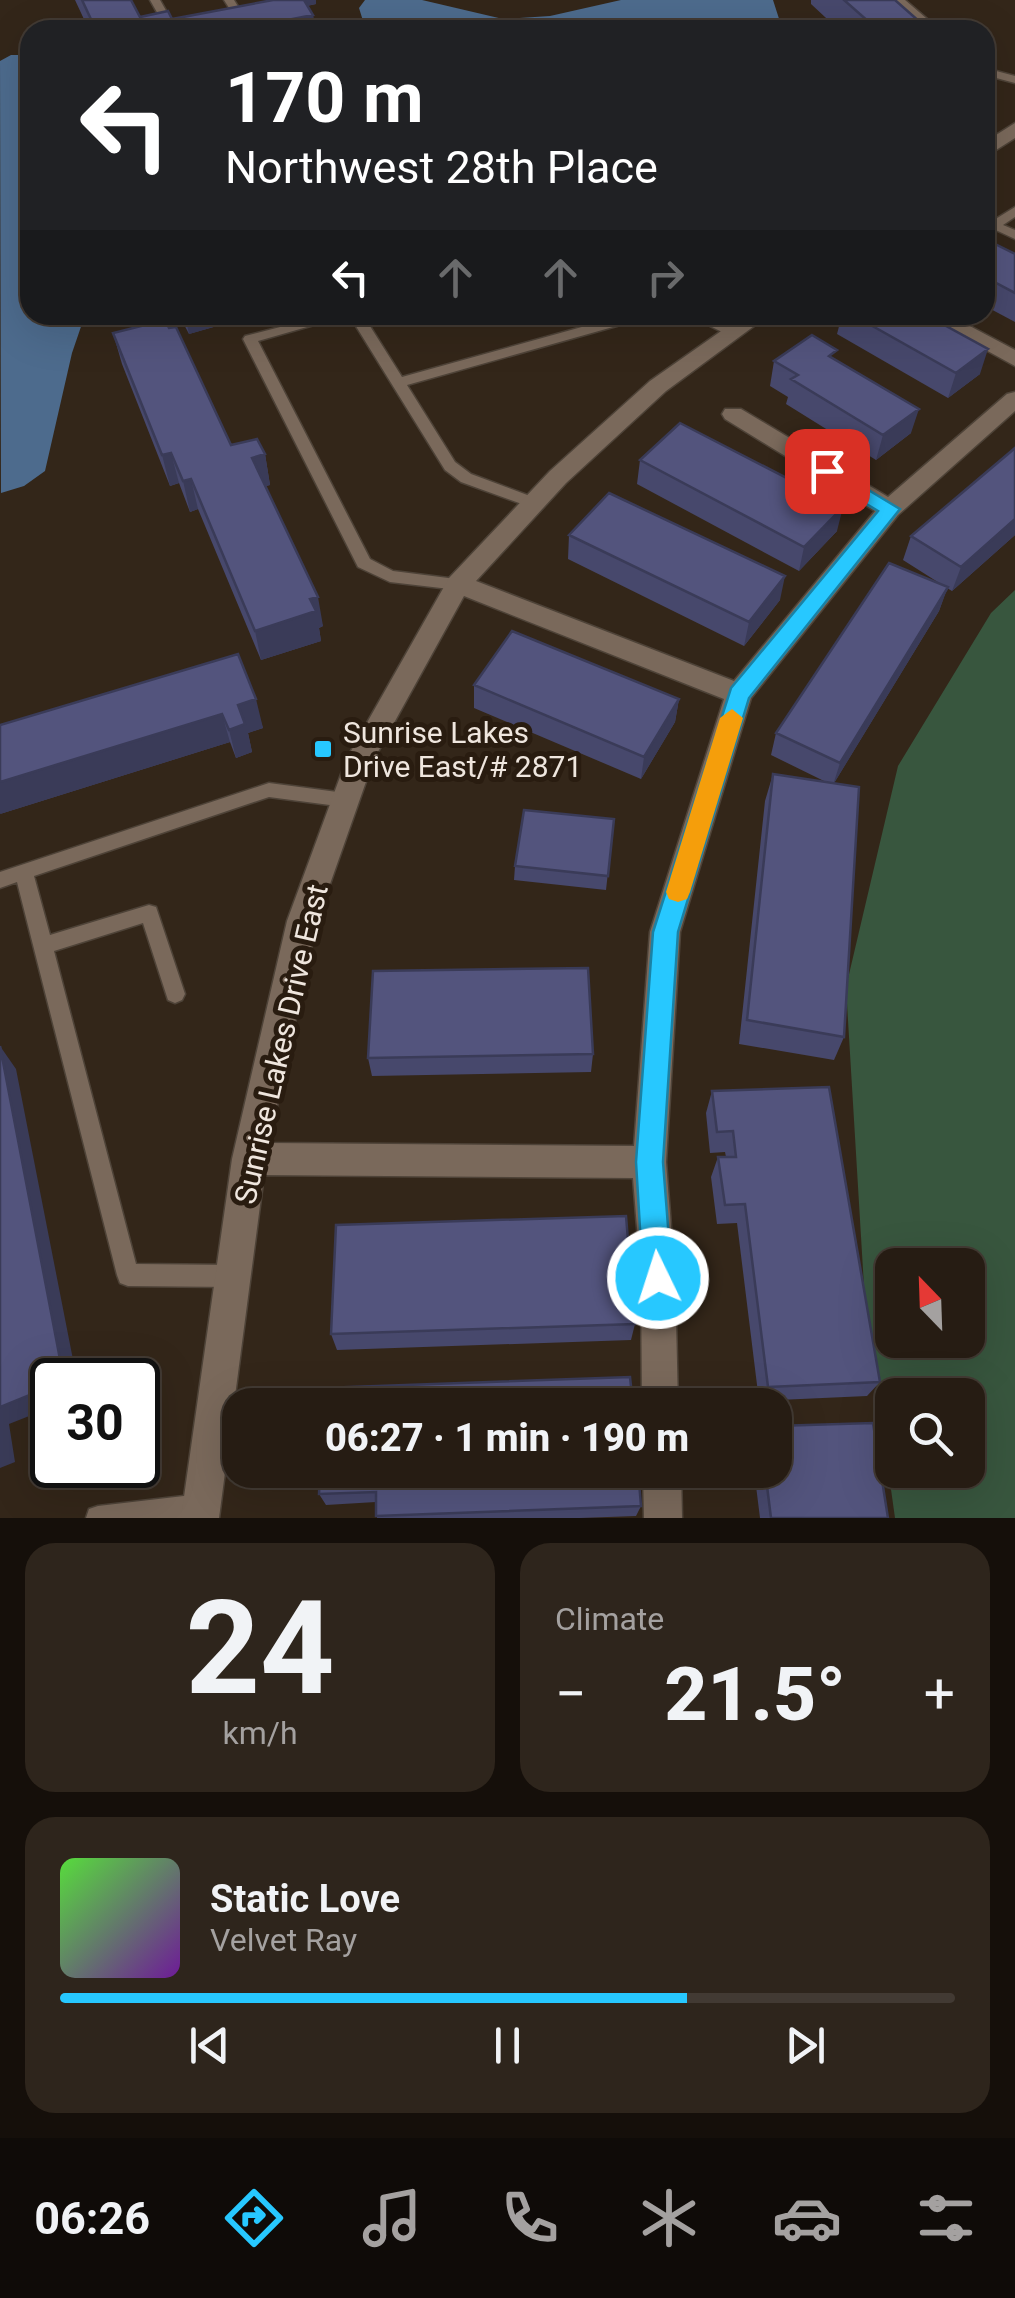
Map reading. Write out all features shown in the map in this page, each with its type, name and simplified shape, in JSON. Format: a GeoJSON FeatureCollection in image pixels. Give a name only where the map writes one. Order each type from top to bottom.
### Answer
{"type":"FeatureCollection","features":[{"type":"Feature","properties":{"kind":"street","name":"Sunrise Lakes Drive East"},"geometry":{"type":"LineString","coordinates":[[201,1512],[249,1159],[302,922],[360,758],[458,584],[534,503],[658,386],[743,325]]}},
{"type":"Feature","properties":{"kind":"street"},"geometry":{"type":"LineString","coordinates":[[952,325],[1015,359]]}},
{"type":"Feature","properties":{"kind":"street"},"geometry":{"type":"LineString","coordinates":[[660,1388],[658,1278],[650,1162],[666,932],[739,694],[890,509],[1015,399]]}},
{"type":"Feature","properties":{"kind":"street"},"geometry":{"type":"LineString","coordinates":[[732,414],[890,509]]}},
{"type":"Feature","properties":{"kind":"street"},"geometry":{"type":"LineString","coordinates":[[458,584],[739,694]]}},
{"type":"Feature","properties":{"kind":"street"},"geometry":{"type":"LineString","coordinates":[[249,1159],[650,1162]]}},
{"type":"Feature","properties":{"kind":"street"},"geometry":{"type":"LineString","coordinates":[[662,1488],[662,1518]]}},
{"type":"Feature","properties":{"kind":"lane"},"geometry":{"type":"LineString","coordinates":[[220,20],[239,16],[229,0]]}},
{"type":"Feature","properties":{"kind":"lane"},"geometry":{"type":"LineString","coordinates":[[899,0],[922,20]]}},
{"type":"Feature","properties":{"kind":"lane"},"geometry":{"type":"LineString","coordinates":[[288,325],[250,339],[364,564],[390,576],[458,584]]}},
{"type":"Feature","properties":{"kind":"lane"},"geometry":{"type":"LineString","coordinates":[[362,325],[450,466],[466,478],[534,503]]}},
{"type":"Feature","properties":{"kind":"lane"},"geometry":{"type":"LineString","coordinates":[[398,383],[604,325]]}},
{"type":"Feature","properties":{"kind":"lane"},"geometry":{"type":"LineString","coordinates":[[717,325],[733,332]]}},
{"type":"Feature","properties":{"kind":"lane"},"geometry":{"type":"LineString","coordinates":[[0,880],[269,790],[345,800]]}},
{"type":"Feature","properties":{"kind":"lane"},"geometry":{"type":"LineString","coordinates":[[24,872],[128,1275],[233,1276]]}},
{"type":"Feature","properties":{"kind":"lane"},"geometry":{"type":"LineString","coordinates":[[44,946],[149,912],[174,994]]}},
{"type":"Feature","properties":{"kind":"lane"},"geometry":{"type":"LineString","coordinates":[[98,1518],[201,1512]]}},
{"type":"Feature","properties":{"kind":"green space"},"geometry":{"type":"Polygon","coordinates":[[[1015,590],[1015,1518],[895,1518],[891,1488],[985,1488],[985,1378],[875,1378],[865,1303],[846,987],[898,766],[991,613],[1015,590]]]}},
{"type":"Feature","properties":{"kind":"water"},"geometry":{"type":"Polygon","coordinates":[[[365,0],[422,0],[503,19],[550,16],[621,0],[773,0],[779,20],[363,20],[359,8],[365,0]]]}},
{"type":"Feature","properties":{"kind":"water"},"geometry":{"type":"Polygon","coordinates":[[[20,55],[20,325],[82,325],[45,471],[24,486],[1,493],[0,61],[20,55]]]}},
{"type":"Feature","properties":{"kind":"building"},"geometry":{"type":"Polygon","coordinates":[[[82,0],[131,0],[140,17],[168,11],[172,19],[273,0],[304,0],[313,15],[287,20],[91,20],[82,0]]]}},
{"type":"Feature","properties":{"kind":"building"},"geometry":{"type":"Polygon","coordinates":[[[844,0],[895,0],[918,20],[867,20],[844,0]]]}},
{"type":"Feature","properties":{"kind":"building"},"geometry":{"type":"Polygon","coordinates":[[[995,244],[1015,254],[1015,293],[995,282],[995,244]]]}},
{"type":"Feature","properties":{"kind":"building"},"geometry":{"type":"Polygon","coordinates":[[[145,325],[176,327],[231,445],[257,439],[265,454],[252,458],[318,597],[310,599],[316,611],[255,631],[191,479],[183,481],[171,453],[162,455],[113,333],[145,325]]]}},
{"type":"Feature","properties":{"kind":"building"},"geometry":{"type":"Polygon","coordinates":[[[871,325],[944,325],[988,349],[956,373],[871,325]]]}},
{"type":"Feature","properties":{"kind":"building"},"geometry":{"type":"Polygon","coordinates":[[[812,335],[837,350],[829,356],[919,409],[883,435],[791,379],[798,375],[774,361],[812,335]]]}},
{"type":"Feature","properties":{"kind":"building"},"geometry":{"type":"Polygon","coordinates":[[[680,423],[843,507],[804,547],[640,460],[680,423]]]}},
{"type":"Feature","properties":{"kind":"building"},"geometry":{"type":"Polygon","coordinates":[[[1015,448],[1015,519],[961,567],[911,536],[1015,448]]]}},
{"type":"Feature","properties":{"kind":"building"},"geometry":{"type":"Polygon","coordinates":[[[609,493],[785,576],[749,622],[569,535],[609,493]]]}},
{"type":"Feature","properties":{"kind":"building"},"geometry":{"type":"Polygon","coordinates":[[[889,563],[948,587],[840,763],[776,733],[889,563]]]}},
{"type":"Feature","properties":{"kind":"building"},"geometry":{"type":"Polygon","coordinates":[[[512,631],[679,699],[644,757],[474,685],[512,631]]]}},
{"type":"Feature","properties":{"kind":"building"},"geometry":{"type":"Polygon","coordinates":[[[238,654],[256,699],[238,705],[245,724],[229,730],[222,714],[0,782],[0,725],[238,654]]]}},
{"type":"Feature","properties":{"kind":"building"},"geometry":{"type":"Polygon","coordinates":[[[773,774],[859,787],[844,1037],[747,1020],[773,774]]]}},
{"type":"Feature","properties":{"kind":"building"},"geometry":{"type":"Polygon","coordinates":[[[524,810],[614,819],[608,876],[515,866],[524,810]]]}},
{"type":"Feature","properties":{"kind":"building"},"geometry":{"type":"Polygon","coordinates":[[[588,968],[593,1054],[368,1058],[373,971],[588,968]]]}},
{"type":"Feature","properties":{"kind":"building"},"geometry":{"type":"Polygon","coordinates":[[[0,1046],[60,1358],[30,1358],[30,1395],[0,1407],[0,1046]]]}},
{"type":"Feature","properties":{"kind":"building"},"geometry":{"type":"Polygon","coordinates":[[[829,1087],[879,1378],[875,1378],[875,1382],[768,1387],[745,1204],[725,1205],[718,1157],[736,1157],[733,1131],[717,1132],[712,1091],[829,1087]]]}},
{"type":"Feature","properties":{"kind":"building"},"geometry":{"type":"Polygon","coordinates":[[[626,1216],[635,1324],[331,1334],[336,1225],[626,1216]]]}},
{"type":"Feature","properties":{"kind":"building"},"geometry":{"type":"Polygon","coordinates":[[[630,1377],[631,1388],[323,1388],[630,1377]]]}},
{"type":"Feature","properties":{"kind":"building"},"geometry":{"type":"Polygon","coordinates":[[[873,1423],[875,1488],[883,1488],[888,1518],[771,1518],[767,1488],[792,1488],[792,1425],[873,1423]]]}},
{"type":"Feature","properties":{"kind":"building"},"geometry":{"type":"Polygon","coordinates":[[[319,1488],[640,1488],[641,1506],[376,1516],[376,1492],[319,1494],[319,1488]]]}},
{"type":"Feature","properties":{"kind":"slow traffic"},"geometry":{"type":"LineString","coordinates":[[678,892],[732,718]]}},
{"type":"Feature","properties":{"kind":"place","name":"Sunrise Lakes Drive East/# 2871"},"geometry":{"type":"Point","coordinates":[323,749]}},
{"type":"Feature","properties":{"kind":"route"},"geometry":{"type":"LineString","coordinates":[[658,1278],[650,1162],[666,932],[739,694],[890,509],[827,471]]}}]}
